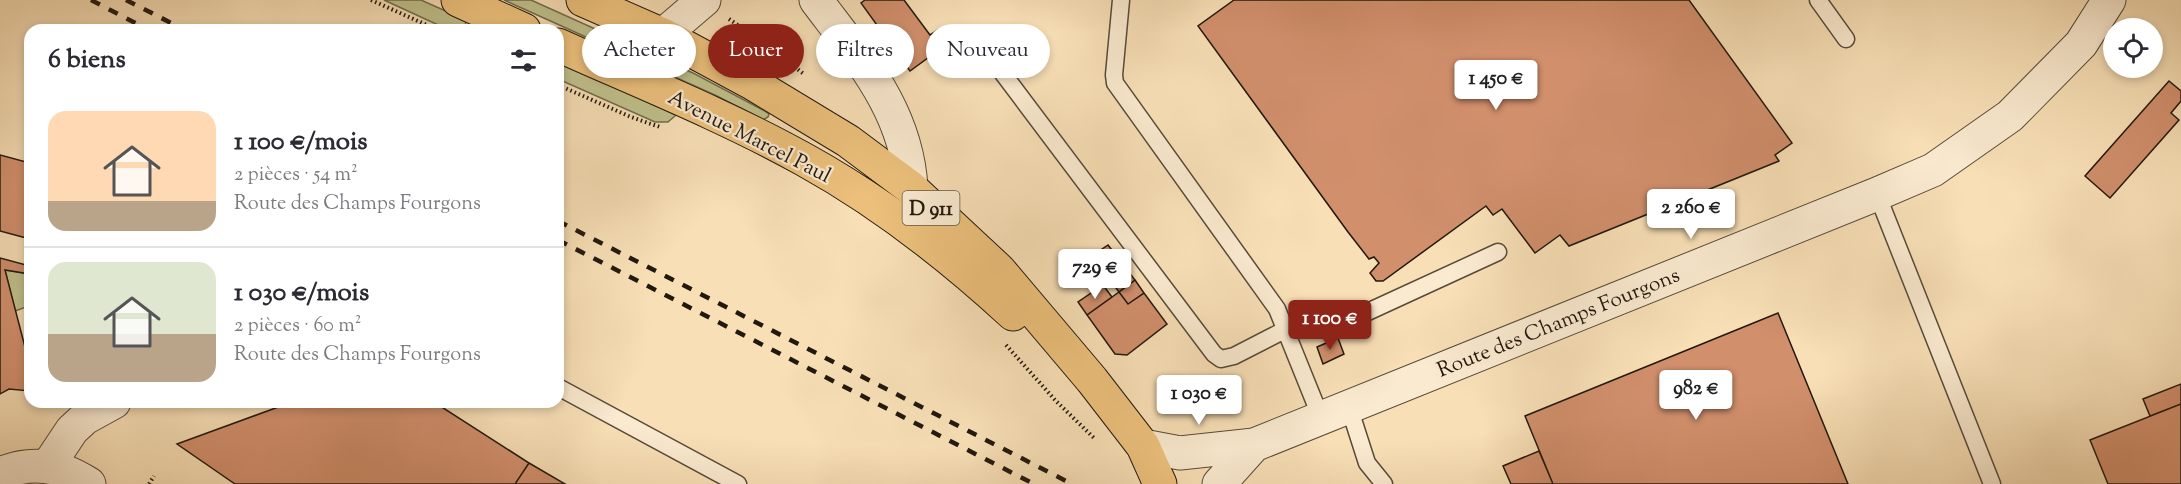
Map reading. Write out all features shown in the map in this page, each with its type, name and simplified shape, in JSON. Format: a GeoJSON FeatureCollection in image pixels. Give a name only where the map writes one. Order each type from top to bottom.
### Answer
{"type":"FeatureCollection","features":[{"type":"Feature","properties":{"kind":"main road"},"geometry":{"type":"LineString","coordinates":[[458,0],[492,23]]}},
{"type":"Feature","properties":{"kind":"main road","name":"Avenue Marcel Paul"},"geometry":{"type":"LineString","coordinates":[[583,0],[638,24]]}},
{"type":"Feature","properties":{"kind":"main road","name":"Avenue Marcel Paul"},"geometry":{"type":"LineString","coordinates":[[564,48],[732,123],[806,160],[919,234],[966,272],[1024,325],[1081,392],[1148,484]]}},
{"type":"Feature","properties":{"kind":"main road","name":"Avenue Marcel Paul"},"geometry":{"type":"LineString","coordinates":[[696,53],[752,83],[848,141],[910,189],[999,270],[1092,380],[1143,446],[1160,484]]}},
{"type":"Feature","properties":{"kind":"street"},"geometry":{"type":"LineString","coordinates":[[676,24],[704,0]]}},
{"type":"Feature","properties":{"kind":"street"},"geometry":{"type":"LineString","coordinates":[[816,0],[880,87],[907,156],[910,189]]}},
{"type":"Feature","properties":{"kind":"street","name":"Route des Champs Fourgons"},"geometry":{"type":"LineString","coordinates":[[1143,446],[1180,453],[1254,445],[1933,170],[2010,116],[2081,44],[2109,0]]}},
{"type":"Feature","properties":{"kind":"street"},"geometry":{"type":"LineString","coordinates":[[48,466],[72,430],[85,418],[103,408]]}},
{"type":"Feature","properties":{"kind":"street","name":"Route des Champs Fourgons"},"geometry":{"type":"LineString","coordinates":[[1219,484],[1254,445]]}},
{"type":"Feature","properties":{"kind":"street"},"geometry":{"type":"LineString","coordinates":[[0,474],[14,468],[48,466],[80,478],[89,484]]}},
{"type":"Feature","properties":{"kind":"lane"},"geometry":{"type":"LineString","coordinates":[[1121,0],[1115,83],[1277,309],[1285,329],[1335,412],[1367,463],[1384,484]]}},
{"type":"Feature","properties":{"kind":"lane"},"geometry":{"type":"LineString","coordinates":[[1818,0],[1846,39]]}},
{"type":"Feature","properties":{"kind":"lane"},"geometry":{"type":"LineString","coordinates":[[1006,78],[1214,354],[1221,358],[1234,356],[1314,315],[1361,315],[1498,252]]}},
{"type":"Feature","properties":{"kind":"lane"},"geometry":{"type":"LineString","coordinates":[[1877,194],[1992,484]]}},
{"type":"Feature","properties":{"kind":"lane"},"geometry":{"type":"LineString","coordinates":[[564,390],[738,484]]}},
{"type":"Feature","properties":{"kind":"path"},"geometry":{"type":"LineString","coordinates":[[371,0],[425,24]]}},
{"type":"Feature","properties":{"kind":"path"},"geometry":{"type":"LineString","coordinates":[[564,88],[631,117],[666,129]]}},
{"type":"Feature","properties":{"kind":"path"},"geometry":{"type":"LineString","coordinates":[[1004,343],[1080,426],[1101,445]]}},
{"type":"Feature","properties":{"kind":"path"},"geometry":{"type":"LineString","coordinates":[[149,484],[154,476]]}},
{"type":"Feature","properties":{"kind":"green space"},"geometry":{"type":"Polygon","coordinates":[[[384,0],[421,0],[466,20],[466,24],[436,24],[384,0]]]}},
{"type":"Feature","properties":{"kind":"green space"},"geometry":{"type":"Polygon","coordinates":[[[504,0],[531,0],[584,24],[582,24],[582,35],[564,27],[564,24],[557,24],[504,0]]]}},
{"type":"Feature","properties":{"kind":"green space"},"geometry":{"type":"Polygon","coordinates":[[[564,64],[582,72],[582,78],[595,78],[676,115],[668,122],[655,122],[564,82],[564,64]]]}},
{"type":"Feature","properties":{"kind":"green space"},"geometry":{"type":"Polygon","coordinates":[[[696,75],[763,110],[769,114],[768,117],[763,120],[677,78],[696,78],[696,75]]]}},
{"type":"Feature","properties":{"kind":"green space"},"geometry":{"type":"Polygon","coordinates":[[[5,270],[24,273],[24,308],[15,311],[5,270]]]}},
{"type":"Feature","properties":{"kind":"building"},"geometry":{"type":"Polygon","coordinates":[[[865,0],[904,0],[926,30],[926,59],[914,68],[914,24],[876,24],[861,3],[865,0]]]}},
{"type":"Feature","properties":{"kind":"building"},"geometry":{"type":"Polygon","coordinates":[[[1234,0],[1689,0],[1792,143],[1775,155],[1779,161],[1569,246],[1560,235],[1535,253],[1502,209],[1493,215],[1486,206],[1383,281],[1376,281],[1370,273],[1379,263],[1374,257],[1369,259],[1348,232],[1198,26],[1234,0]]]}},
{"type":"Feature","properties":{"kind":"building"},"geometry":{"type":"Polygon","coordinates":[[[2169,81],[2181,91],[2181,101],[2171,113],[2179,120],[2110,198],[2085,176],[2169,81]]]}},
{"type":"Feature","properties":{"kind":"building"},"geometry":{"type":"Polygon","coordinates":[[[0,155],[24,161],[24,237],[0,231],[0,155]]]}},
{"type":"Feature","properties":{"kind":"building"},"geometry":{"type":"Polygon","coordinates":[[[1108,245],[1135,280],[1119,292],[1092,256],[1108,245]]]}},
{"type":"Feature","properties":{"kind":"building"},"geometry":{"type":"Polygon","coordinates":[[[0,258],[24,264],[24,273],[5,270],[24,343],[24,390],[9,389],[0,394],[0,258]]]}},
{"type":"Feature","properties":{"kind":"building"},"geometry":{"type":"Polygon","coordinates":[[[1135,280],[1144,293],[1128,304],[1119,292],[1135,280]]]}},
{"type":"Feature","properties":{"kind":"building"},"geometry":{"type":"Polygon","coordinates":[[[1103,285],[1112,297],[1087,315],[1078,302],[1103,285]]]}},
{"type":"Feature","properties":{"kind":"building"},"geometry":{"type":"Polygon","coordinates":[[[1119,292],[1128,304],[1144,293],[1167,324],[1127,355],[1115,354],[1087,315],[1119,292]]]}},
{"type":"Feature","properties":{"kind":"building"},"geometry":{"type":"Polygon","coordinates":[[[1778,313],[1848,484],[1553,484],[1525,416],[1778,313]]]}},
{"type":"Feature","properties":{"kind":"building"},"geometry":{"type":"Polygon","coordinates":[[[1338,338],[1344,354],[1323,364],[1317,347],[1338,338]]]}},
{"type":"Feature","properties":{"kind":"building"},"geometry":{"type":"Polygon","coordinates":[[[2181,384],[2181,404],[2150,416],[2143,399],[2181,384]]]}},
{"type":"Feature","properties":{"kind":"building"},"geometry":{"type":"Polygon","coordinates":[[[2181,404],[2181,484],[2108,484],[2090,440],[2181,404]]]}},
{"type":"Feature","properties":{"kind":"building"},"geometry":{"type":"Polygon","coordinates":[[[276,408],[443,408],[529,463],[515,484],[235,484],[177,444],[276,408]]]}},
{"type":"Feature","properties":{"kind":"building"},"geometry":{"type":"Polygon","coordinates":[[[1539,451],[1553,484],[1511,484],[1503,466],[1539,451]]]}},
{"type":"Feature","properties":{"kind":"building"},"geometry":{"type":"Polygon","coordinates":[[[529,463],[565,484],[515,484],[529,463]]]}},
{"type":"Feature","properties":{"kind":"railway"},"geometry":{"type":"LineString","coordinates":[[91,0],[137,24]]}},
{"type":"Feature","properties":{"kind":"railway"},"geometry":{"type":"LineString","coordinates":[[126,0],[173,24]]}},
{"type":"Feature","properties":{"kind":"railway"},"geometry":{"type":"LineString","coordinates":[[564,224],[1072,484]]}},
{"type":"Feature","properties":{"kind":"railway"},"geometry":{"type":"LineString","coordinates":[[564,243],[1034,484]]}}]}
